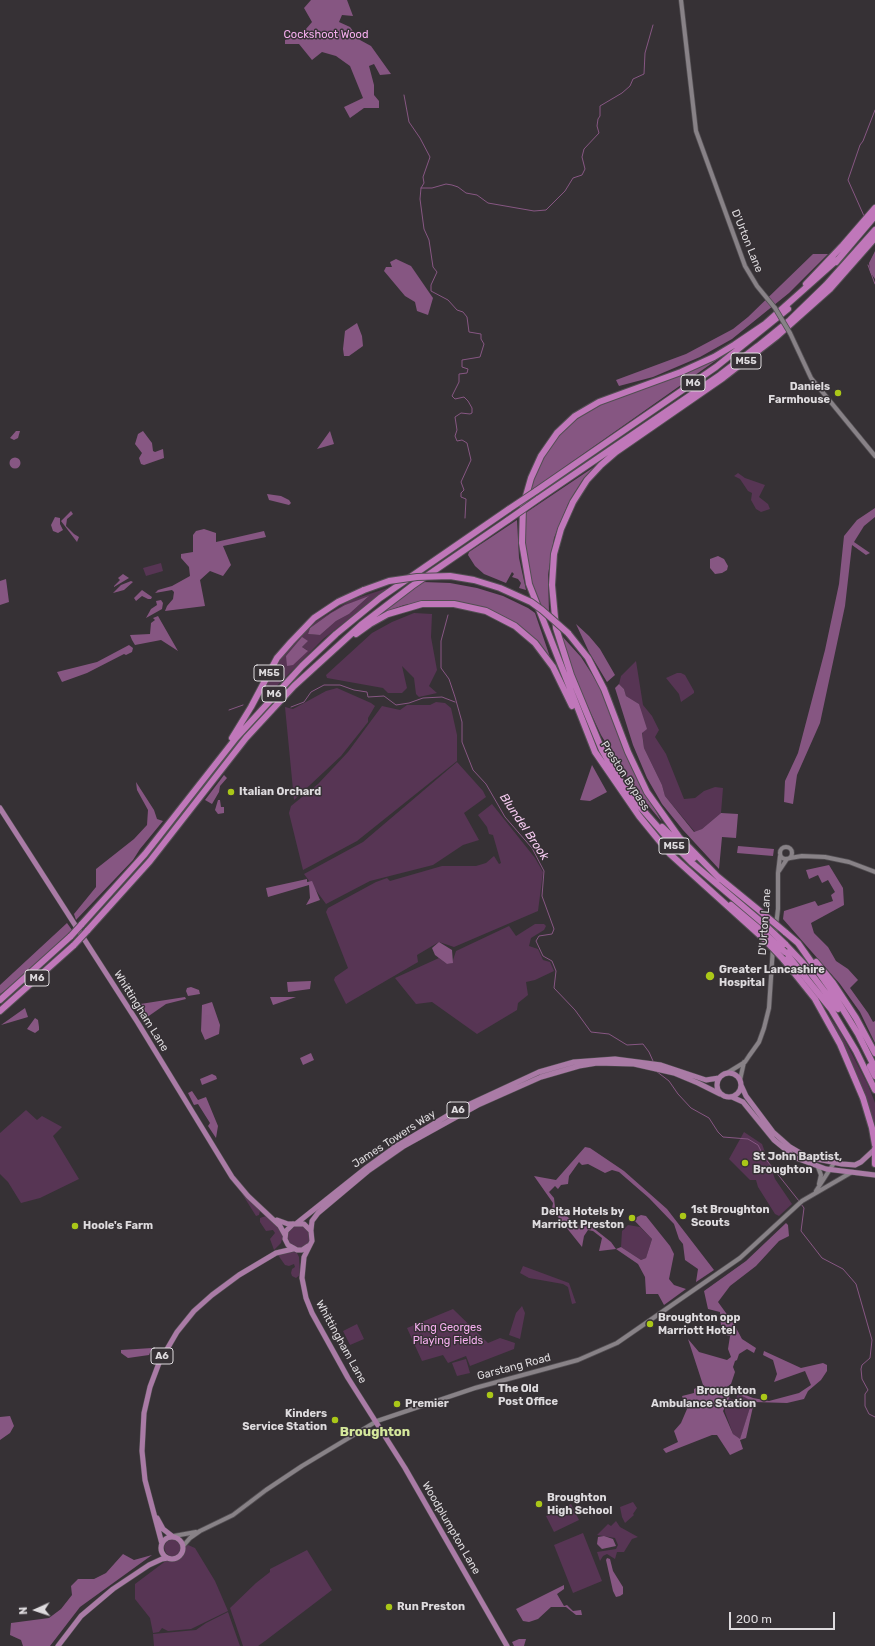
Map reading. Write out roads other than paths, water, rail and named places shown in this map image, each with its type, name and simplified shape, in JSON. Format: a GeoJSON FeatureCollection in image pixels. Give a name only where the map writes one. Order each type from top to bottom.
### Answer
{"type":"FeatureCollection","features":[{"type":"Feature","properties":{"kind":"highway","name":"M55"},"geometry":{"type":"LineString","coordinates":[[694,366],[749,332],[783,305],[833,257],[875,208]]}},
{"type":"Feature","properties":{"kind":"highway","name":"M6"},"geometry":{"type":"LineString","coordinates":[[0,1000],[71,936],[145,854],[260,710],[331,639],[401,582],[536,491],[742,348],[787,310],[837,260],[875,216]]}},
{"type":"Feature","properties":{"kind":"highway","name":"M6"},"geometry":{"type":"LineString","coordinates":[[0,1011],[87,932],[150,862],[246,738],[294,686],[320,661],[385,606],[538,499],[720,375],[758,346],[790,320],[826,285],[875,230]]}},
{"type":"Feature","properties":{"kind":"highway","name":"Preston Bypass"},"geometry":{"type":"LineString","coordinates":[[602,750],[562,652],[553,609],[552,585],[554,554],[568,512],[587,480],[616,452],[728,374],[792,324],[830,289],[875,238]]}},
{"type":"Feature","properties":{"kind":"highway","name":"M55"},"geometry":{"type":"LineString","coordinates":[[694,366],[714,357],[750,334],[785,307],[837,260]]}},
{"type":"Feature","properties":{"kind":"highway","name":"Preston Bypass"},"geometry":{"type":"LineString","coordinates":[[694,366],[607,398],[583,410],[557,433],[536,464],[523,506],[522,543],[529,584],[595,752],[655,836],[683,866],[716,895]]}},
{"type":"Feature","properties":{"kind":"highway","name":"M55"},"geometry":{"type":"LineString","coordinates":[[201,782],[251,707],[277,658],[314,618],[338,602],[389,581],[417,577],[443,576],[474,580],[500,588],[531,602],[568,633],[588,658],[604,690],[628,752],[647,792],[679,837],[720,878]]}},
{"type":"Feature","properties":{"kind":"highway","name":"M6"},"geometry":{"type":"LineString","coordinates":[[320,661],[370,624],[404,608],[431,603],[454,604],[486,611],[508,621],[523,631],[546,657],[560,681],[595,752]]}},
{"type":"Feature","properties":{"kind":"highway","name":"M55"},"geometry":{"type":"LineString","coordinates":[[602,750],[633,793],[661,826],[698,862],[766,916],[803,950],[832,983],[856,1018],[875,1053]]}},
{"type":"Feature","properties":{"kind":"highway","name":"M55"},"geometry":{"type":"LineString","coordinates":[[602,750],[617,776],[635,801],[670,841],[691,862],[765,925],[803,963],[834,1004],[856,1038],[875,1076]]}},
{"type":"Feature","properties":{"kind":"highway","name":"M55"},"geometry":{"type":"LineString","coordinates":[[716,895],[741,912],[784,952],[831,1009],[862,1061],[875,1090]]}},
{"type":"Feature","properties":{"kind":"highway","name":"M55"},"geometry":{"type":"LineString","coordinates":[[716,895],[764,939],[783,959],[815,999],[840,1044],[863,1098],[872,1128],[875,1145]]}},
{"type":"Feature","properties":{"kind":"highway","name":"M55"},"geometry":{"type":"LineString","coordinates":[[803,950],[858,1034],[875,1068]]}},
{"type":"Feature","properties":{"kind":"highway"},"geometry":{"type":"LineString","coordinates":[[875,1149],[875,1164]]}},
{"type":"Feature","properties":{"kind":"main road","name":"Whittingham Lane"},"geometry":{"type":"LineString","coordinates":[[0,808],[138,1023],[232,1177],[248,1196],[282,1228],[285,1237]]}},
{"type":"Feature","properties":{"kind":"main road","name":"James Towers Way"},"geometry":{"type":"LineString","coordinates":[[295,1224],[389,1151],[436,1122],[476,1101],[539,1072],[574,1062],[615,1058],[661,1065],[706,1080],[719,1078]]}},
{"type":"Feature","properties":{"kind":"main road","name":"James Towers Way"},"geometry":{"type":"LineString","coordinates":[[311,1231],[312,1221],[318,1213],[368,1171],[404,1146],[478,1105],[541,1077],[579,1066],[597,1063],[652,1067],[666,1070],[698,1082],[720,1094]]}},
{"type":"Feature","properties":{"kind":"main road"},"geometry":{"type":"LineString","coordinates":[[728,1073],[734,1074],[740,1082],[746,1096],[778,1138],[790,1147],[810,1158],[834,1163],[855,1164],[862,1162],[875,1149]]}},
{"type":"Feature","properties":{"kind":"main road","name":"A6"},"geometry":{"type":"LineString","coordinates":[[719,1078],[728,1073]]}},
{"type":"Feature","properties":{"kind":"main road"},"geometry":{"type":"LineString","coordinates":[[719,1078],[716,1084],[720,1094]]}},
{"type":"Feature","properties":{"kind":"main road"},"geometry":{"type":"LineString","coordinates":[[732,1097],[739,1092],[740,1082]]}},
{"type":"Feature","properties":{"kind":"main road","name":"A6"},"geometry":{"type":"LineString","coordinates":[[720,1094],[727,1098],[732,1097],[743,1102],[768,1135],[780,1147],[796,1158],[830,1170],[875,1175]]}},
{"type":"Feature","properties":{"kind":"main road","name":"Whittingham Lane"},"geometry":{"type":"LineString","coordinates":[[273,1218],[285,1224],[295,1224]]}},
{"type":"Feature","properties":{"kind":"main road"},"geometry":{"type":"LineString","coordinates":[[295,1224],[304,1224],[311,1231],[312,1237],[308,1246],[302,1250],[295,1250],[288,1245],[285,1237],[288,1228],[295,1224]]}},
{"type":"Feature","properties":{"kind":"main road","name":"A6"},"geometry":{"type":"LineString","coordinates":[[276,1253],[285,1237]]}},
{"type":"Feature","properties":{"kind":"main road","name":"Whittingham Lane"},"geometry":{"type":"LineString","coordinates":[[308,1246],[303,1266],[303,1282],[309,1307],[348,1378],[376,1422]]}},
{"type":"Feature","properties":{"kind":"main road","name":"Whittingham Lane"},"geometry":{"type":"LineString","coordinates":[[295,1250],[303,1266]]}},
{"type":"Feature","properties":{"kind":"main road","name":"A6"},"geometry":{"type":"LineString","coordinates":[[168,1558],[163,1555],[143,1467],[142,1437],[147,1396],[159,1362],[169,1343],[194,1311],[212,1294],[239,1275],[276,1253],[295,1250]]}},
{"type":"Feature","properties":{"kind":"main road","name":"Woodplumpton Lane"},"geometry":{"type":"LineString","coordinates":[[376,1422],[405,1468],[507,1646]]}},
{"type":"Feature","properties":{"kind":"main road","name":"A6"},"geometry":{"type":"LineString","coordinates":[[153,1508],[161,1526],[173,1536],[180,1539],[184,1546]]}},
{"type":"Feature","properties":{"kind":"main road"},"geometry":{"type":"LineString","coordinates":[[149,1565],[158,1556],[165,1539],[173,1536]]}},
{"type":"Feature","properties":{"kind":"main road"},"geometry":{"type":"LineString","coordinates":[[58,1646],[68,1631],[91,1607],[113,1589],[149,1565],[162,1559],[174,1559],[180,1557],[184,1546]]}},
{"type":"Feature","properties":{"kind":"street","name":"D'Urton Lane"},"geometry":{"type":"LineString","coordinates":[[681,0],[696,131],[746,266],[757,286],[775,308],[790,333],[811,378],[875,456]]}},
{"type":"Feature","properties":{"kind":"street"},"geometry":{"type":"LineString","coordinates":[[802,856],[787,847],[782,849],[780,856],[788,858],[802,856],[825,857],[849,862],[875,872]]}},
{"type":"Feature","properties":{"kind":"street"},"geometry":{"type":"LineString","coordinates":[[778,873],[792,853],[790,849]]}},
{"type":"Feature","properties":{"kind":"street","name":"D'Urton Lane"},"geometry":{"type":"LineString","coordinates":[[728,1073],[744,1062],[759,1042],[768,1011],[769,984],[778,910],[778,873],[780,856]]}},
{"type":"Feature","properties":{"kind":"street","name":"D'Urton Lane"},"geometry":{"type":"LineString","coordinates":[[740,1082],[744,1062]]}},
{"type":"Feature","properties":{"kind":"street","name":"Garstang Road"},"geometry":{"type":"LineString","coordinates":[[815,1191],[834,1163]]}},
{"type":"Feature","properties":{"kind":"street"},"geometry":{"type":"LineString","coordinates":[[815,1191],[821,1177],[818,1167]]}},
{"type":"Feature","properties":{"kind":"street","name":"Garstang Road"},"geometry":{"type":"LineString","coordinates":[[184,1546],[190,1538],[200,1531],[233,1515],[266,1490],[302,1466],[376,1422],[475,1388],[578,1360],[600,1352],[617,1343],[727,1267],[753,1247],[815,1191],[852,1172]]}},
{"type":"Feature","properties":{"kind":"street","name":"Garstang Road"},"geometry":{"type":"LineString","coordinates":[[173,1536],[200,1531]]}},
{"type":"Feature","properties":{"kind":"waterway"},"geometry":{"type":"LineString","coordinates":[[421,188],[432,188],[446,184],[452,185],[458,187],[466,193],[477,195],[488,203],[534,211],[546,210],[565,191],[573,178],[582,175],[585,169],[582,157],[584,149],[599,133],[597,126],[600,116],[600,106],[622,93],[630,86],[633,79],[644,74],[645,53],[653,25]]}},
{"type":"Feature","properties":{"kind":"waterway","name":"Blundel Brook"},"geometry":{"type":"LineString","coordinates":[[404,95],[409,122],[420,138],[430,157],[423,177],[424,183],[421,188],[420,199],[424,229],[429,240],[433,267],[437,272],[431,285],[431,291],[448,300],[457,310],[463,312],[467,317],[469,332],[481,334],[481,339],[484,344],[480,357],[462,360],[462,367],[468,369],[467,373],[459,374],[459,382],[452,396],[455,399],[464,397],[472,408],[472,413],[461,413],[455,417],[457,430],[455,436],[457,441],[462,440],[467,443],[471,460],[461,482],[464,490],[461,493],[461,497],[466,499],[465,518]]}},
{"type":"Feature","properties":{"kind":"waterway"},"geometry":{"type":"LineString","coordinates":[[864,216],[848,180],[860,145],[875,110]]}},
{"type":"Feature","properties":{"kind":"waterway"},"geometry":{"type":"LineString","coordinates":[[868,265],[875,284]]}},
{"type":"Feature","properties":{"kind":"waterway","name":"Blundel Brook"},"geometry":{"type":"LineString","coordinates":[[448,615],[441,641],[441,668],[449,679],[455,697],[462,722],[462,742],[473,770],[486,784],[505,817],[532,848],[544,871],[542,896],[554,929],[552,934],[539,936],[536,941],[543,956],[552,961],[556,971],[554,988],[575,1010],[591,1032],[609,1034],[627,1045],[643,1044],[653,1061]]}},
{"type":"Feature","properties":{"kind":"waterway"},"geometry":{"type":"LineString","coordinates":[[291,707],[304,702],[311,692],[324,685],[340,685],[354,690],[367,692],[368,697],[384,696],[396,705],[409,703],[423,698],[442,697],[455,702]]}},
{"type":"Feature","properties":{"kind":"waterway"},"geometry":{"type":"LineString","coordinates":[[229,710],[243,705]]}},
{"type":"Feature","properties":{"kind":"waterway","name":"Blundel Brook"},"geometry":{"type":"LineString","coordinates":[[656,1071],[669,1081],[678,1094],[691,1108],[709,1118],[723,1137],[748,1139],[758,1145],[764,1157],[799,1201]]}},
{"type":"Feature","properties":{"kind":"waterway","name":"Blundel Brook"},"geometry":{"type":"LineString","coordinates":[[801,1204],[804,1208],[801,1231],[822,1258],[843,1269],[856,1284],[872,1340],[870,1358],[862,1365],[861,1369],[862,1379],[868,1390],[865,1394],[865,1406],[869,1414],[875,1417]]}},
{"type":"Feature","properties":{"kind":"place","name":"Daniels Farmhouse"},"geometry":{"type":"Point","coordinates":[838,393]}},
{"type":"Feature","properties":{"kind":"place","name":"Italian Orchard"},"geometry":{"type":"Point","coordinates":[231,792]}},
{"type":"Feature","properties":{"kind":"place","name":"Greater Lancashire Hospital"},"geometry":{"type":"Point","coordinates":[710,976]}},
{"type":"Feature","properties":{"kind":"place","name":"St John Baptist, Broughton"},"geometry":{"type":"Point","coordinates":[745,1163]}},
{"type":"Feature","properties":{"kind":"place","name":"1st Broughton Scouts"},"geometry":{"type":"Point","coordinates":[683,1216]}},
{"type":"Feature","properties":{"kind":"place","name":"Delta Hotels by Marriott Preston"},"geometry":{"type":"Point","coordinates":[632,1218]}},
{"type":"Feature","properties":{"kind":"place","name":"Hoole's Farm"},"geometry":{"type":"Point","coordinates":[75,1226]}},
{"type":"Feature","properties":{"kind":"place","name":"Broughton opp Marriott Hotel"},"geometry":{"type":"Point","coordinates":[650,1324]}},
{"type":"Feature","properties":{"kind":"place","name":"The Old Post Office"},"geometry":{"type":"Point","coordinates":[490,1395]}},
{"type":"Feature","properties":{"kind":"place","name":"Broughton Ambulance Station"},"geometry":{"type":"Point","coordinates":[764,1397]}},
{"type":"Feature","properties":{"kind":"place","name":"Premier"},"geometry":{"type":"Point","coordinates":[397,1404]}},
{"type":"Feature","properties":{"kind":"place","name":"Kinders Service Station"},"geometry":{"type":"Point","coordinates":[335,1420]}},
{"type":"Feature","properties":{"kind":"place","name":"Broughton High School"},"geometry":{"type":"Point","coordinates":[539,1504]}},
{"type":"Feature","properties":{"kind":"place","name":"Run Preston"},"geometry":{"type":"Point","coordinates":[389,1607]}},
{"type":"Feature","properties":{"kind":"district","name":"Broughton"},"geometry":{"type":"Point","coordinates":[375,1432]}},
{"type":"Feature","properties":{"kind":"park label","name":"Cockshoot Wood"},"geometry":{"type":"Point","coordinates":[326,35]}},
{"type":"Feature","properties":{"kind":"park label","name":"King Georges Playing Fields"},"geometry":{"type":"Point","coordinates":[448,1334]}}]}
